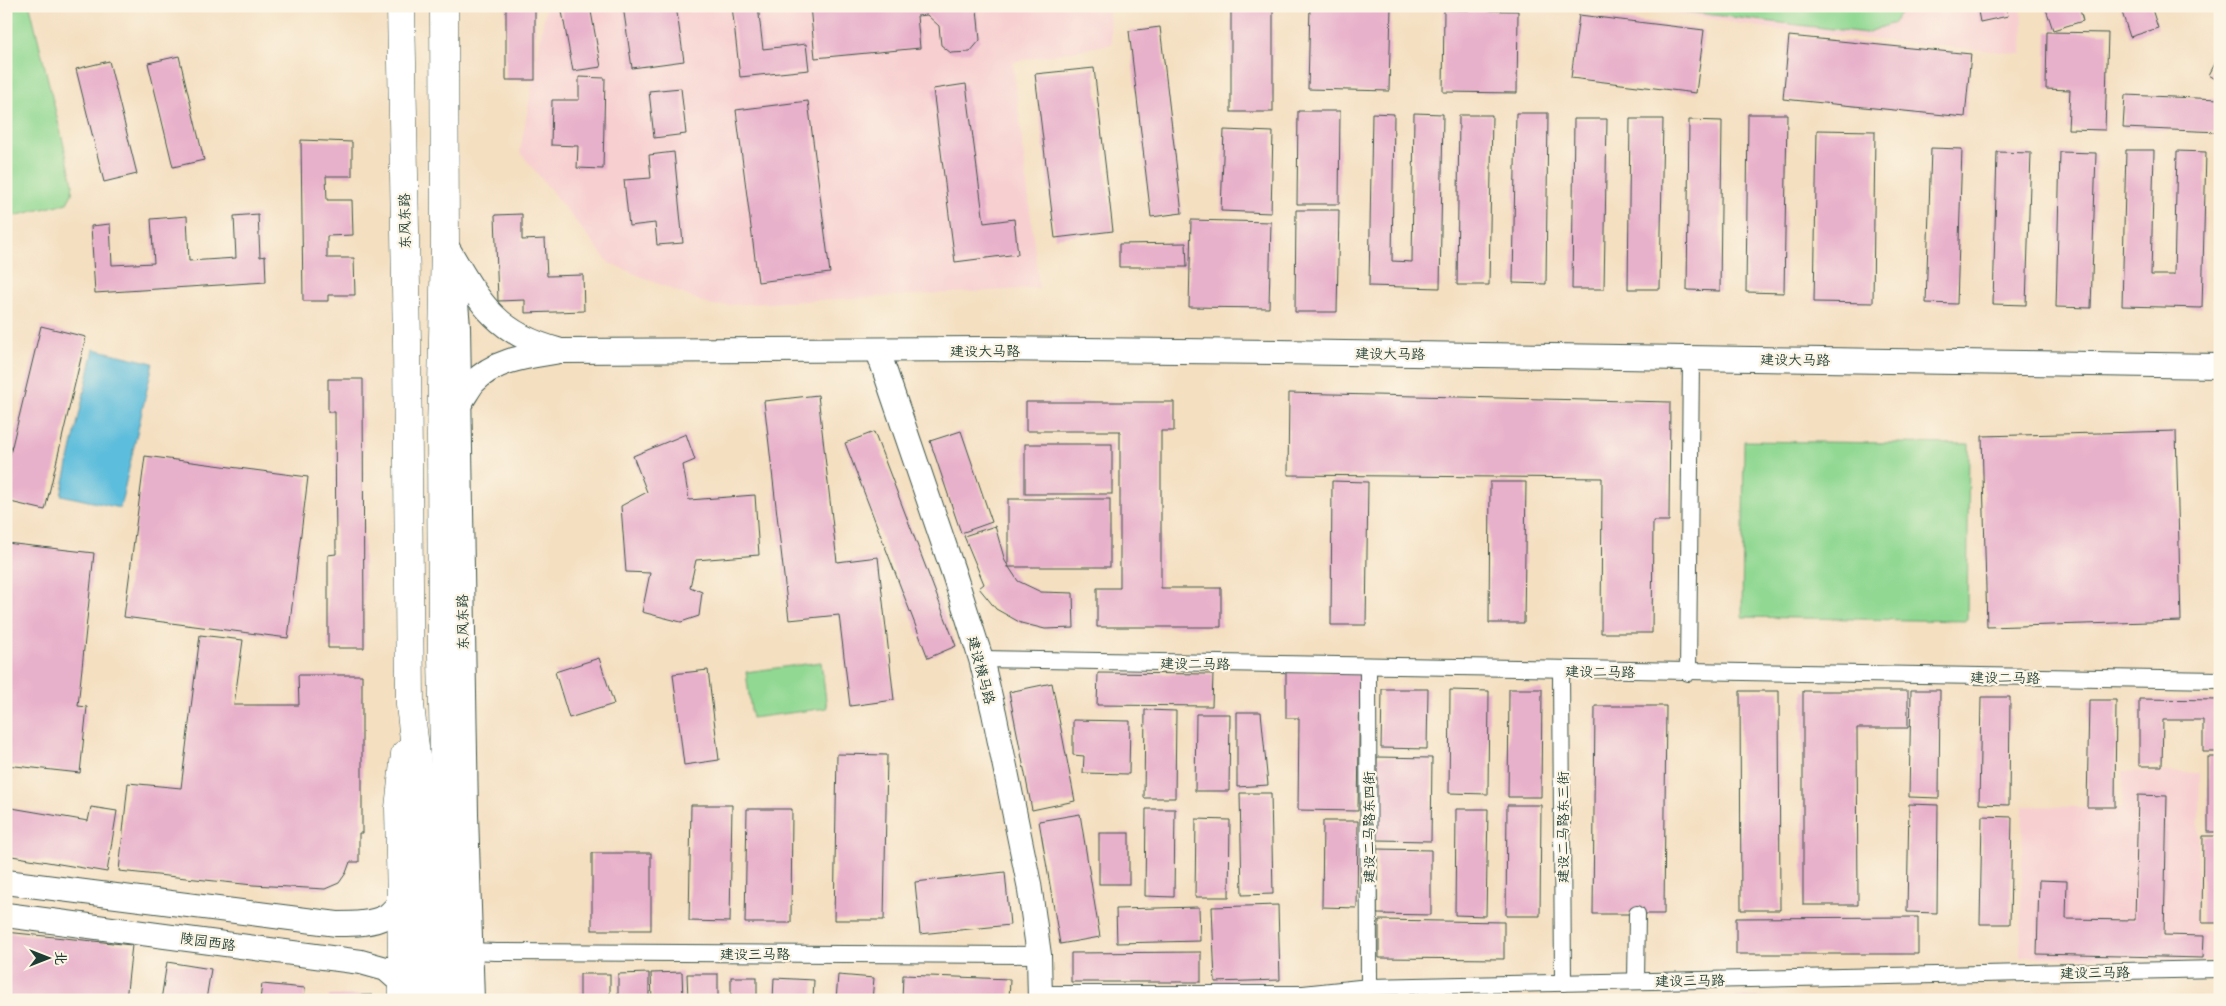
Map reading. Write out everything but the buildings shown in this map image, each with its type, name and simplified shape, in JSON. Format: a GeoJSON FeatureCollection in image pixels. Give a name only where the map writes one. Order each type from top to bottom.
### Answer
{"type":"FeatureCollection","features":[{"type":"Feature","properties":{"kind":"highway","name":"东风东路"},"geometry":{"type":"LineString","coordinates":[[401,6],[407,343],[410,705],[422,807],[425,1000]]}},
{"type":"Feature","properties":{"kind":"highway","name":"东风东路"},"geometry":{"type":"LineString","coordinates":[[444,6],[445,244],[441,453],[442,656],[449,1000]]}},
{"type":"Feature","properties":{"kind":"highway","name":"东风东路"},"geometry":{"type":"LineString","coordinates":[[403,992],[399,808],[410,705]]}},
{"type":"Feature","properties":{"kind":"main road","name":"东风东路"},"geometry":{"type":"LineString","coordinates":[[445,244],[456,318],[465,814],[471,1000]]}},
{"type":"Feature","properties":{"kind":"street"},"geometry":{"type":"LineString","coordinates":[[445,244],[482,304],[499,322],[517,335],[536,344],[560,351]]}},
{"type":"Feature","properties":{"kind":"street","name":"建设大马路"},"geometry":{"type":"LineString","coordinates":[[560,351],[1000,350],[1276,352],[2220,366]]}},
{"type":"Feature","properties":{"kind":"street"},"geometry":{"type":"LineString","coordinates":[[458,406],[474,383],[486,371],[502,363],[560,351]]}},
{"type":"Feature","properties":{"kind":"street","name":"建设横马路"},"geometry":{"type":"LineString","coordinates":[[878,351],[981,659],[1029,884],[1039,955],[1040,997]]}},
{"type":"Feature","properties":{"kind":"street"},"geometry":{"type":"LineString","coordinates":[[1688,673],[1691,358]]}},
{"type":"Feature","properties":{"kind":"street","name":"建设二马路"},"geometry":{"type":"LineString","coordinates":[[981,659],[1688,673],[2220,680]]}},
{"type":"Feature","properties":{"kind":"street","name":"建设二马路东四街"},"geometry":{"type":"LineString","coordinates":[[1368,666],[1369,987]]}},
{"type":"Feature","properties":{"kind":"street","name":"建设二马路东三街"},"geometry":{"type":"LineString","coordinates":[[1561,670],[1563,983]]}},
{"type":"Feature","properties":{"kind":"street"},"geometry":{"type":"LineString","coordinates":[[6,882],[344,924],[359,924],[388,915],[401,902]]}},
{"type":"Feature","properties":{"kind":"street"},"geometry":{"type":"LineString","coordinates":[[1636,981],[1637,914]]}},
{"type":"Feature","properties":{"kind":"street","name":"陵园西路"},"geometry":{"type":"LineString","coordinates":[[6,915],[361,962],[386,969],[403,992]]}},
{"type":"Feature","properties":{"kind":"street"},"geometry":{"type":"LineString","coordinates":[[342,959],[350,953],[352,946],[351,937],[344,924]]}},
{"type":"Feature","properties":{"kind":"street","name":"建设三马路"},"geometry":{"type":"LineString","coordinates":[[470,951],[1039,955]]}},
{"type":"Feature","properties":{"kind":"street","name":"建设三马路"},"geometry":{"type":"LineString","coordinates":[[1040,997],[1303,997],[1369,987],[2220,969]]}},
{"type":"Feature","properties":{"kind":"shaded area"},"geometry":{"type":"Polygon","coordinates":[[[546,6],[1108,6],[1112,44],[1013,62],[1039,288],[712,306],[609,263],[520,152],[546,6]]]}},
{"type":"Feature","properties":{"kind":"shaded area"},"geometry":{"type":"Polygon","coordinates":[[[1632,6],[2019,6],[2023,21],[2022,54],[1778,30],[1632,6]]]}},
{"type":"Feature","properties":{"kind":"shaded area"},"geometry":{"type":"Polygon","coordinates":[[[2123,771],[2200,773],[2196,931],[2220,932],[2220,961],[2020,957],[2023,806],[2122,808],[2123,771]]]}},
{"type":"Feature","properties":{"kind":"green space"},"geometry":{"type":"Polygon","coordinates":[[[6,6],[30,6],[73,183],[72,194],[67,203],[6,218],[6,6]]]}},
{"type":"Feature","properties":{"kind":"green space"},"geometry":{"type":"Polygon","coordinates":[[[1669,6],[1905,6],[1893,23],[1866,33],[1672,10],[1669,6]]]}},
{"type":"Feature","properties":{"kind":"green space"},"geometry":{"type":"Polygon","coordinates":[[[1744,441],[1969,444],[1967,621],[1742,617],[1744,441]]]}},
{"type":"Feature","properties":{"kind":"green space"},"geometry":{"type":"Polygon","coordinates":[[[821,662],[827,708],[752,718],[746,672],[821,662]]]}},
{"type":"Feature","properties":{"kind":"water"},"geometry":{"type":"Polygon","coordinates":[[[94,349],[153,363],[120,508],[61,495],[94,349]]]}}]}
